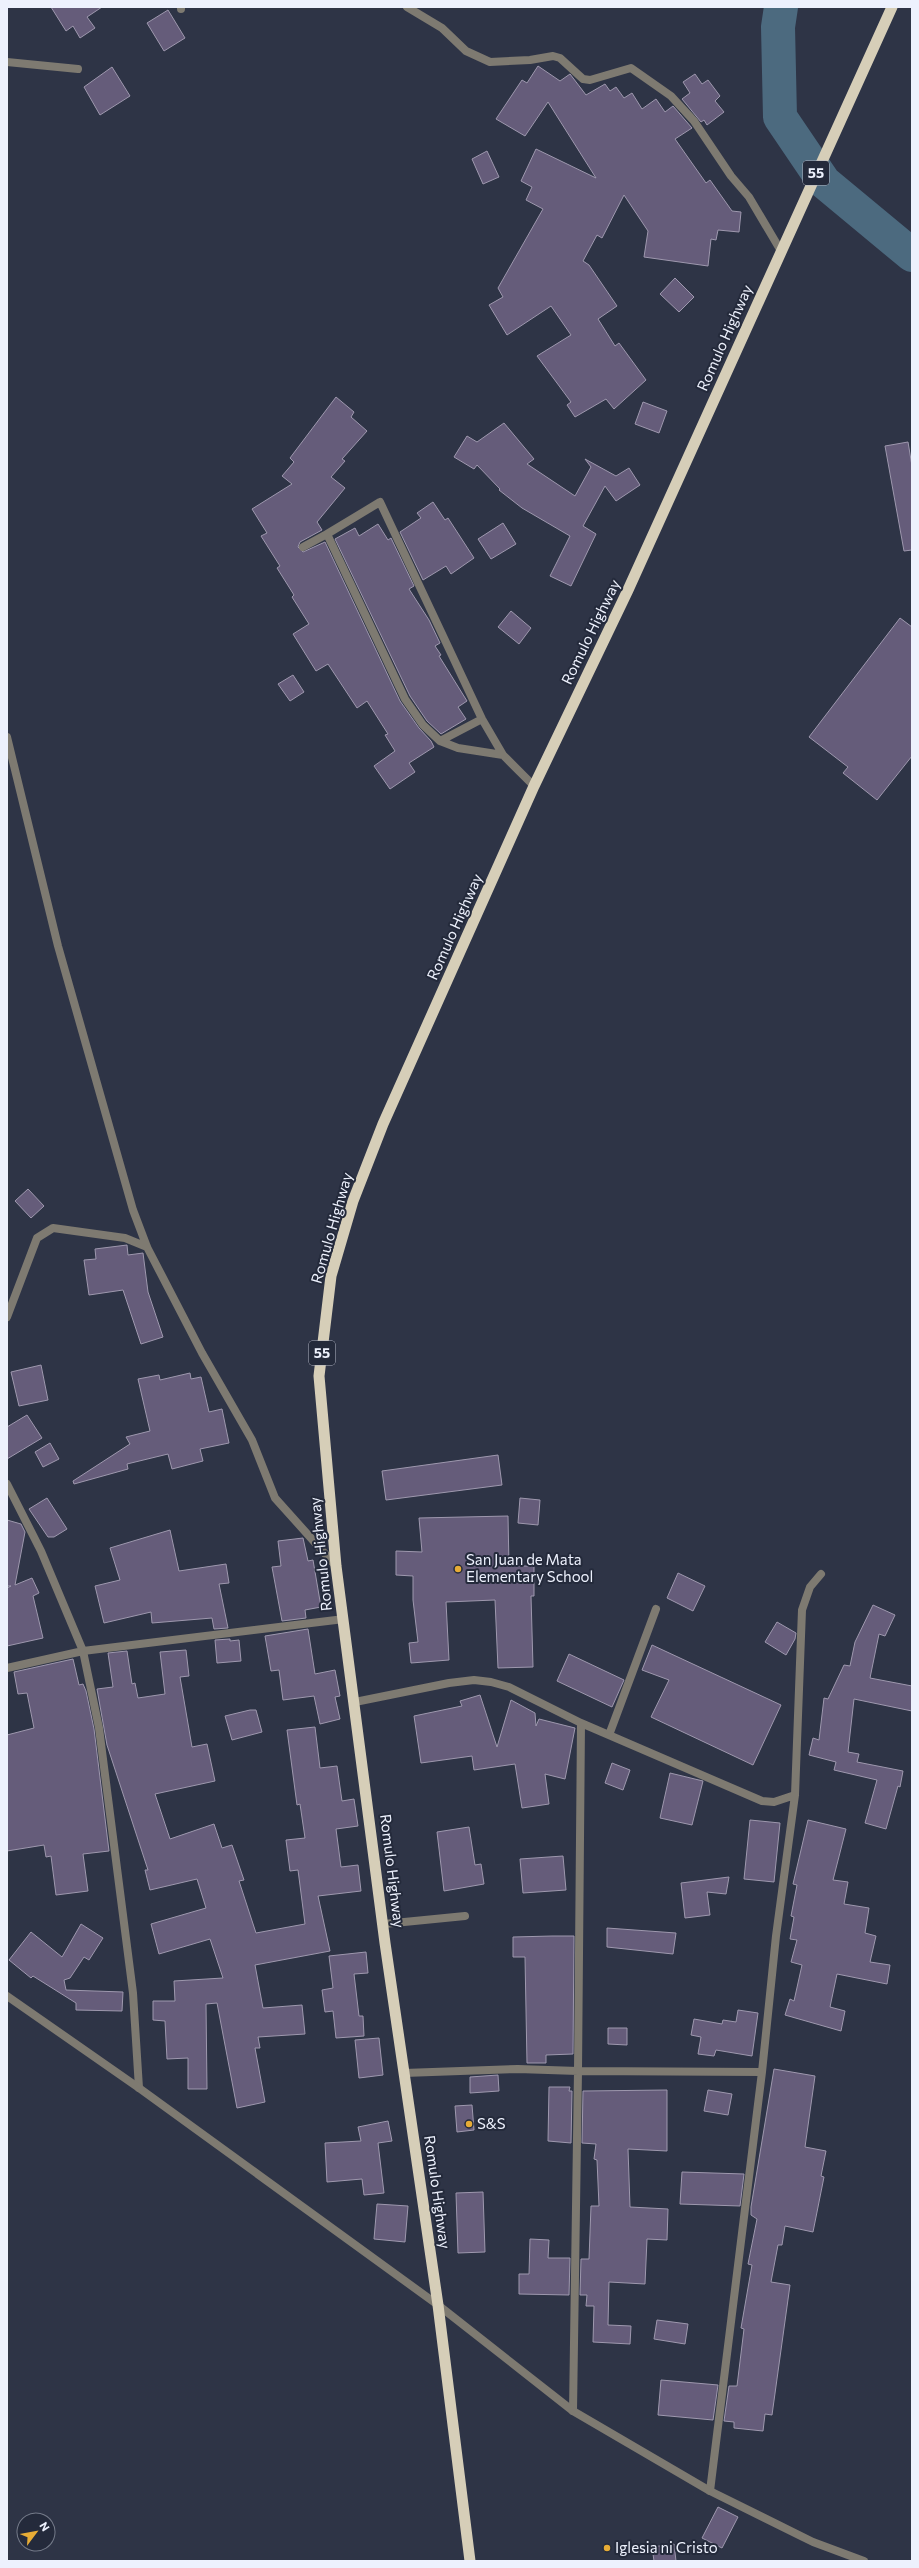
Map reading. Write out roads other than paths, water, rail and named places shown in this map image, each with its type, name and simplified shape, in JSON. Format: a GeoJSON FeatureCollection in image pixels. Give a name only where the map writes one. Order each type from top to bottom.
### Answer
{"type":"FeatureCollection","features":[{"type":"Feature","properties":{"kind":"highway","name":"Romulo Highway"},"geometry":{"type":"LineString","coordinates":[[470,2561],[438,2306],[404,2073],[336,1566],[319,1376],[331,1276],[353,1201],[383,1124],[534,786],[628,590],[892,7]]}},
{"type":"Feature","properties":{"kind":"street"},"geometry":{"type":"LineString","coordinates":[[407,7],[442,28],[466,50],[490,62],[530,60],[553,56],[560,58],[583,79],[590,80],[631,68],[671,96],[694,121],[731,176],[749,197],[781,251]]}},
{"type":"Feature","properties":{"kind":"street"},"geometry":{"type":"LineString","coordinates":[[7,62],[78,69]]}},
{"type":"Feature","properties":{"kind":"street"},"geometry":{"type":"LineString","coordinates":[[303,547],[380,502],[482,718],[503,755],[534,786]]}},
{"type":"Feature","properties":{"kind":"street"},"geometry":{"type":"LineString","coordinates":[[327,534],[405,699],[423,724],[440,741],[458,748],[503,755]]}},
{"type":"Feature","properties":{"kind":"street"},"geometry":{"type":"LineString","coordinates":[[440,741],[482,718]]}},
{"type":"Feature","properties":{"kind":"street"},"geometry":{"type":"LineString","coordinates":[[7,737],[58,946],[133,1210],[147,1246],[212,1371],[252,1440],[275,1498],[319,1550],[336,1566]]}},
{"type":"Feature","properties":{"kind":"street"},"geometry":{"type":"LineString","coordinates":[[7,1316],[37,1238],[48,1230],[53,1228],[125,1238],[147,1246]]}},
{"type":"Feature","properties":{"kind":"street"},"geometry":{"type":"LineString","coordinates":[[7,1484],[42,1551],[83,1651],[99,1728],[133,1993],[139,2088]]}},
{"type":"Feature","properties":{"kind":"street"},"geometry":{"type":"LineString","coordinates":[[710,2491],[762,2072],[776,1936],[795,1795],[802,1610],[810,1587],[821,1574]]}},
{"type":"Feature","properties":{"kind":"street"},"geometry":{"type":"LineString","coordinates":[[609,1735],[656,1609]]}},
{"type":"Feature","properties":{"kind":"street"},"geometry":{"type":"LineString","coordinates":[[7,1668],[83,1651],[344,1620]]}},
{"type":"Feature","properties":{"kind":"street"},"geometry":{"type":"LineString","coordinates":[[355,1702],[474,1680],[509,1687],[581,1723],[762,1801],[774,1802],[795,1795]]}},
{"type":"Feature","properties":{"kind":"street"},"geometry":{"type":"LineString","coordinates":[[573,2411],[581,1723]]}},
{"type":"Feature","properties":{"kind":"street"},"geometry":{"type":"LineString","coordinates":[[384,1924],[465,1916]]}},
{"type":"Feature","properties":{"kind":"street"},"geometry":{"type":"LineString","coordinates":[[7,1996],[139,2088],[438,2306],[573,2411],[710,2491],[813,2542],[864,2561]]}},
{"type":"Feature","properties":{"kind":"street"},"geometry":{"type":"LineString","coordinates":[[404,2073],[518,2069],[578,2071],[762,2072]]}},
{"type":"Feature","properties":{"kind":"waterway"},"geometry":{"type":"LineString","coordinates":[[781,7],[778,27],[780,117],[824,182],[912,255]]}},
{"type":"Feature","properties":{"kind":"place","name":"San Juan de Mata Elementary School"},"geometry":{"type":"Point","coordinates":[458,1569]}},
{"type":"Feature","properties":{"kind":"place","name":"S&S"},"geometry":{"type":"Point","coordinates":[469,2124]}},
{"type":"Feature","properties":{"kind":"place","name":"Iglesia ni Cristo"},"geometry":{"type":"Point","coordinates":[607,2548]}}]}
